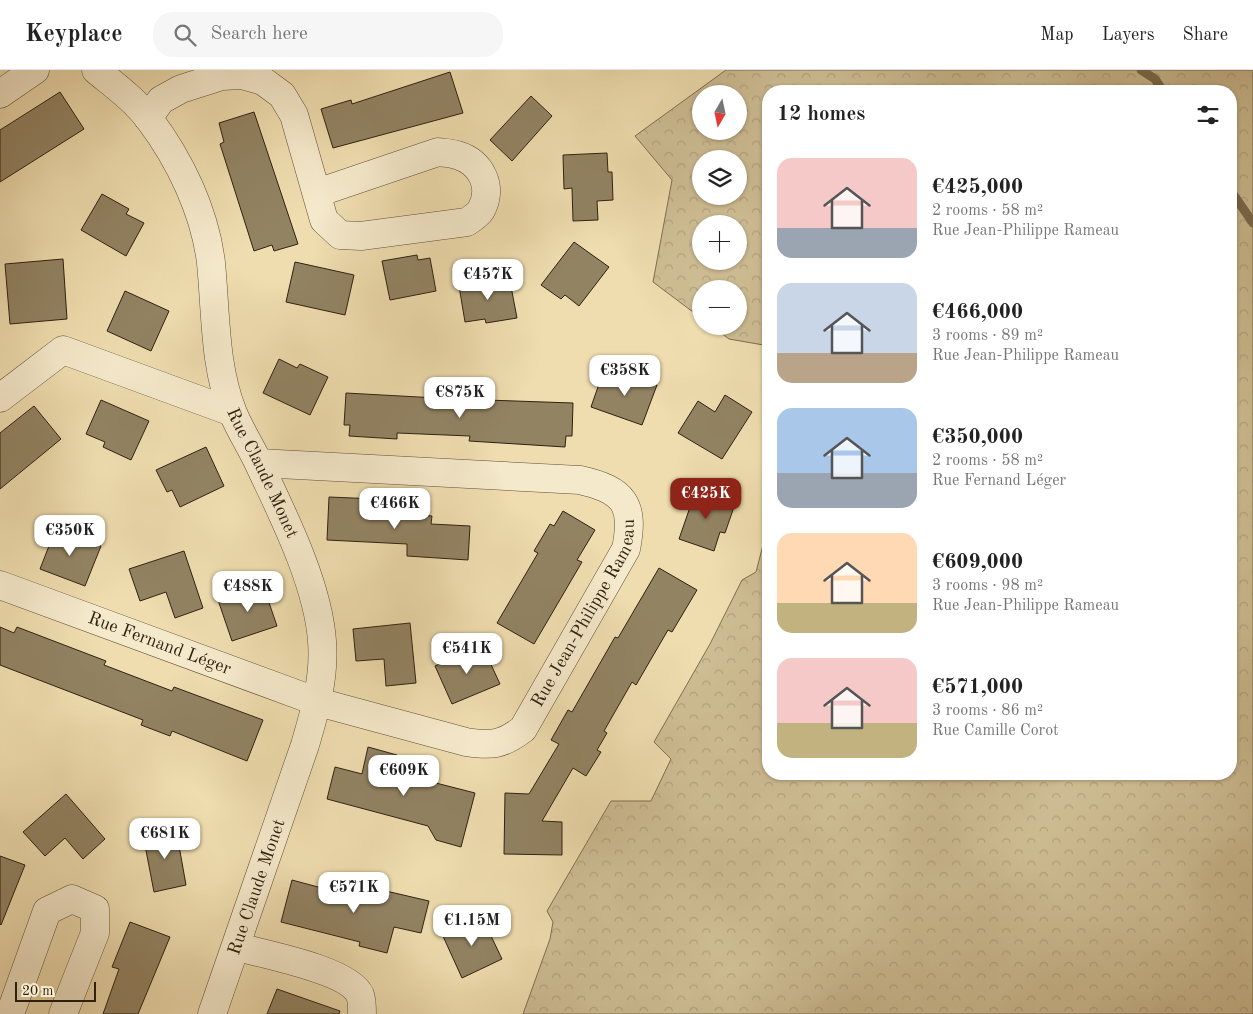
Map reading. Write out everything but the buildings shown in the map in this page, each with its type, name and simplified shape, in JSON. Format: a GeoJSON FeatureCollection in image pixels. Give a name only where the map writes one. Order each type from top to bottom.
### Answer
{"type":"FeatureCollection","features":[{"type":"Feature","properties":{"kind":"street"},"geometry":{"type":"LineString","coordinates":[[0,94],[35,70]]}},
{"type":"Feature","properties":{"kind":"street","name":"Rue Claude Monet"},"geometry":{"type":"LineString","coordinates":[[96,70],[148,118],[175,159],[202,221],[211,262],[222,369],[232,412],[258,463],[306,574],[317,605],[322,641],[318,702],[212,1014]]}},
{"type":"Feature","properties":{"kind":"street"},"geometry":{"type":"LineString","coordinates":[[148,118],[161,100],[181,89],[222,76],[242,75],[263,81],[282,95],[294,115],[324,220],[340,235],[361,236],[466,222],[480,211],[487,195],[484,178],[474,163],[456,154],[438,152],[317,193]]}},
{"type":"Feature","properties":{"kind":"street"},"geometry":{"type":"LineString","coordinates":[[0,398],[63,350],[232,412]]}},
{"type":"Feature","properties":{"kind":"street","name":"Rue Jean-Philippe Rameau"},"geometry":{"type":"LineString","coordinates":[[258,463],[580,480],[598,484],[616,493],[627,506],[630,526],[626,549],[523,729],[508,740],[488,746],[466,742],[318,702]]}},
{"type":"Feature","properties":{"kind":"street","name":"Rue Fernand Léger"},"geometry":{"type":"LineString","coordinates":[[0,585],[318,702]]}},
{"type":"Feature","properties":{"kind":"street"},"geometry":{"type":"LineString","coordinates":[[10,1014],[47,911],[72,899],[95,909],[94,933],[63,1014]]}},
{"type":"Feature","properties":{"kind":"street"},"geometry":{"type":"LineString","coordinates":[[236,947],[330,972],[348,981],[360,994],[362,1014]]}},
{"type":"Feature","properties":{"kind":"green space"},"geometry":{"type":"Polygon","coordinates":[[[726,70],[1253,70],[1253,1014],[523,1014],[550,939],[553,922],[547,911],[611,801],[651,801],[671,759],[654,742],[710,644],[742,580],[756,572],[762,549],[762,780],[1237,780],[1237,85],[762,85],[762,345],[729,339],[724,335],[747,335],[747,280],[692,280],[692,311],[653,282],[672,180],[635,136],[692,95],[692,140],[748,140],[748,85],[705,85],[726,70]]]}},
{"type":"Feature","properties":{"kind":"waterway"},"geometry":{"type":"LineString","coordinates":[[1141,70],[1155,79],[1159,85]]}},
{"type":"Feature","properties":{"kind":"waterway"},"geometry":{"type":"LineString","coordinates":[[1237,200],[1253,223]]}}]}
